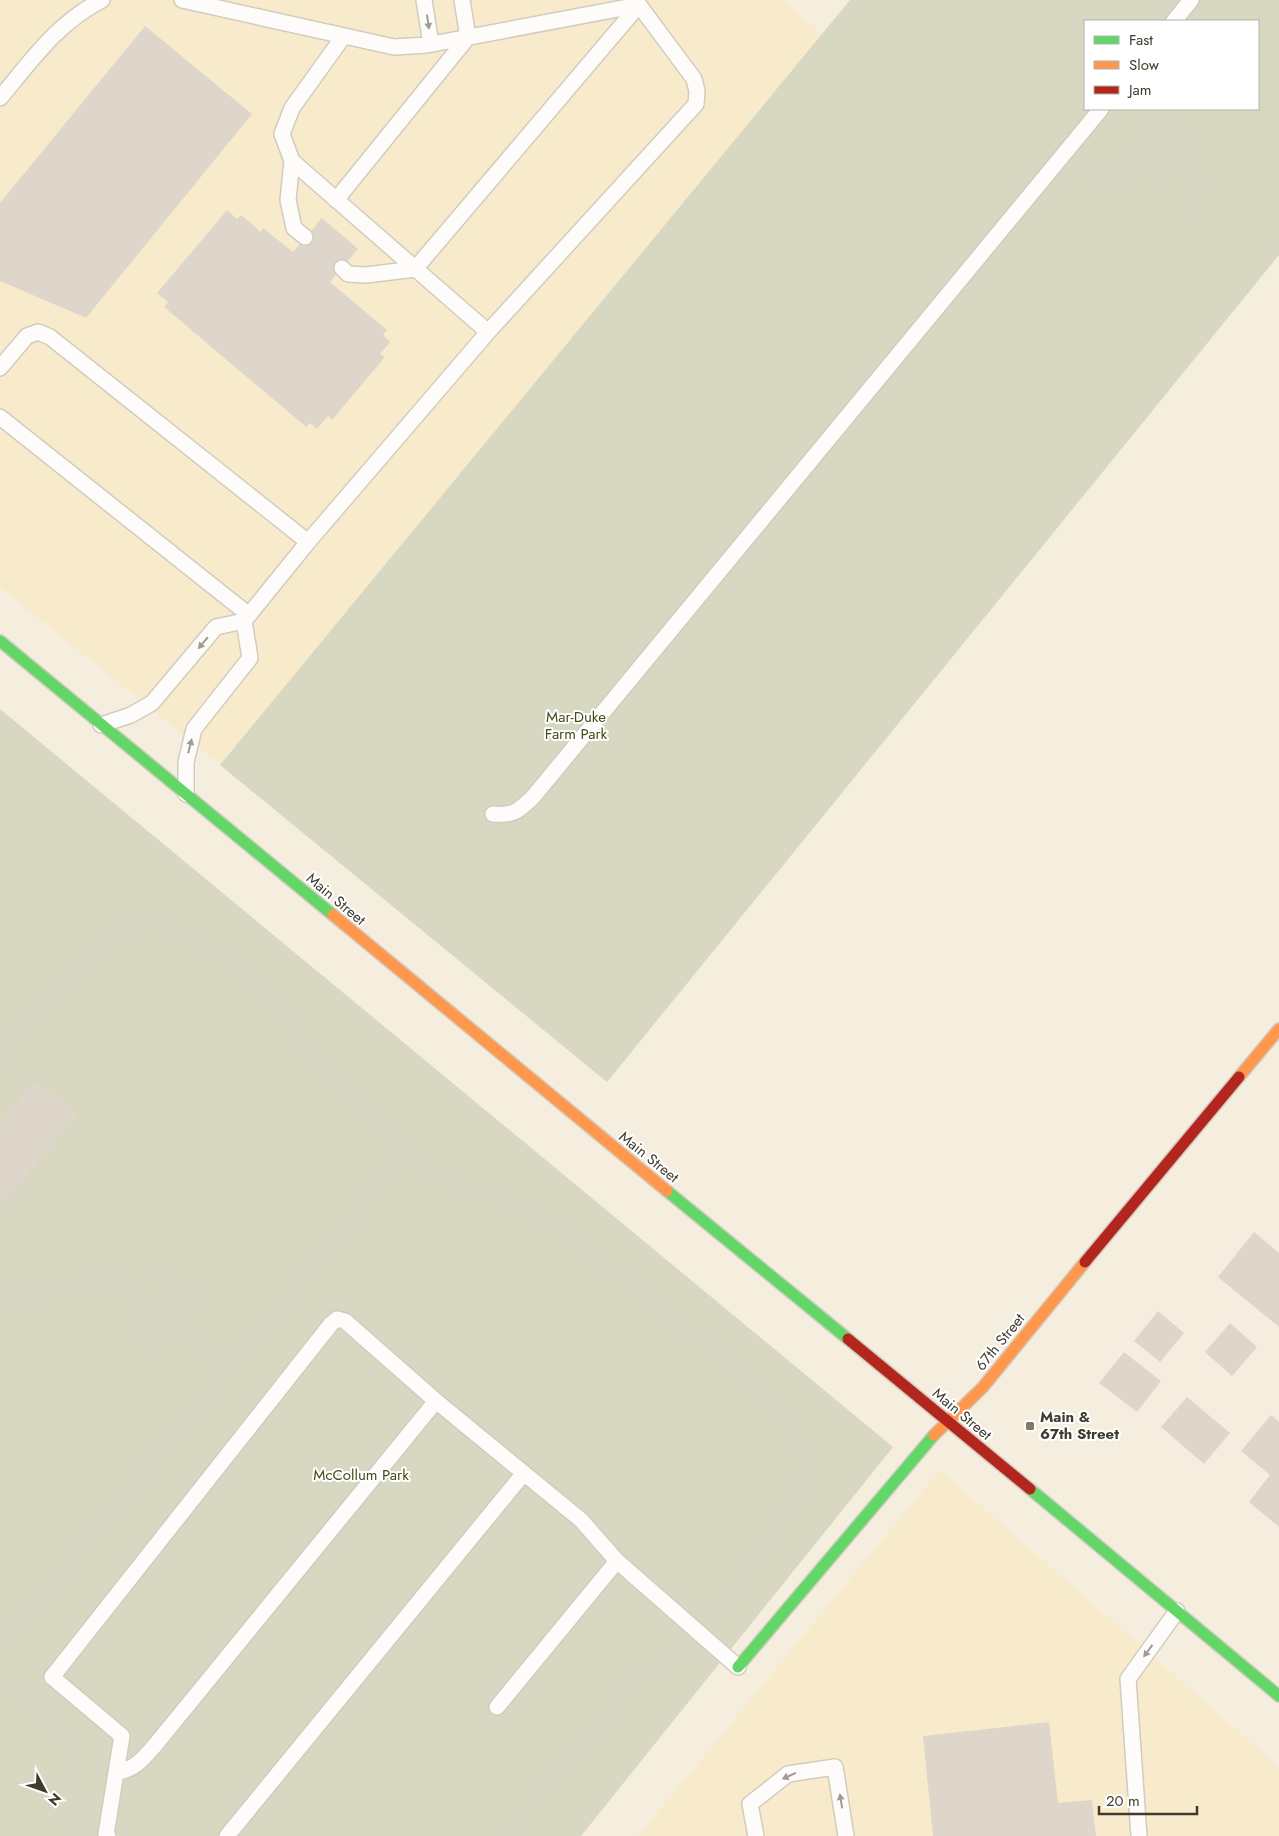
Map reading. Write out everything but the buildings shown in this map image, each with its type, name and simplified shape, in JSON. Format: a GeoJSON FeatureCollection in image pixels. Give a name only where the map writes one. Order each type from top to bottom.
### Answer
{"type":"FeatureCollection","features":[{"type":"Feature","properties":{"kind":"main road","name":"Main Street"},"geometry":{"type":"LineString","coordinates":[[0,641],[596,1134],[948,1420],[1279,1696]]}},
{"type":"Feature","properties":{"kind":"main road","name":"67th Street"},"geometry":{"type":"LineString","coordinates":[[738,1667],[872,1506],[948,1420],[983,1387],[1106,1235],[1279,1029]]}},
{"type":"Feature","properties":{"kind":"lane"},"geometry":{"type":"LineString","coordinates":[[0,98],[44,45],[67,22],[86,8],[102,0]]}},
{"type":"Feature","properties":{"kind":"lane"},"geometry":{"type":"LineString","coordinates":[[182,0],[394,47],[431,44],[639,5]]}},
{"type":"Feature","properties":{"kind":"lane"},"geometry":{"type":"LineString","coordinates":[[424,0],[431,44]]}},
{"type":"Feature","properties":{"kind":"lane"},"geometry":{"type":"LineString","coordinates":[[336,200],[468,37],[462,0]]}},
{"type":"Feature","properties":{"kind":"lane"},"geometry":{"type":"LineString","coordinates":[[1175,20],[1191,0]]}},
{"type":"Feature","properties":{"kind":"lane"},"geometry":{"type":"LineString","coordinates":[[342,268],[348,274],[366,275],[415,269],[639,5]]}},
{"type":"Feature","properties":{"kind":"lane"},"geometry":{"type":"LineString","coordinates":[[101,725],[131,715],[152,703],[216,627],[246,618],[308,542],[488,332],[696,104],[697,91],[694,79],[639,5]]}},
{"type":"Feature","properties":{"kind":"lane"},"geometry":{"type":"LineString","coordinates":[[305,237],[294,228],[288,200],[292,161],[282,134],[292,108],[343,37]]}},
{"type":"Feature","properties":{"kind":"lane"},"geometry":{"type":"LineString","coordinates":[[493,814],[508,815],[520,810],[533,798],[1100,110]]}},
{"type":"Feature","properties":{"kind":"lane"},"geometry":{"type":"LineString","coordinates":[[292,161],[488,332]]}},
{"type":"Feature","properties":{"kind":"lane"},"geometry":{"type":"LineString","coordinates":[[0,368],[27,336],[38,332],[50,336],[308,542]]}},
{"type":"Feature","properties":{"kind":"lane"},"geometry":{"type":"LineString","coordinates":[[0,417],[246,618],[250,658],[194,730],[186,762],[186,794]]}},
{"type":"Feature","properties":{"kind":"lane"},"geometry":{"type":"LineString","coordinates":[[108,1836],[106,1834],[122,1736],[52,1678],[331,1324],[337,1320],[345,1321],[436,1401],[581,1520],[617,1561],[738,1667]]}},
{"type":"Feature","properties":{"kind":"lane"},"geometry":{"type":"LineString","coordinates":[[116,1773],[130,1770],[147,1754],[436,1401]]}},
{"type":"Feature","properties":{"kind":"lane"},"geometry":{"type":"LineString","coordinates":[[227,1836],[524,1473]]}},
{"type":"Feature","properties":{"kind":"lane"},"geometry":{"type":"LineString","coordinates":[[497,1707],[617,1561]]}},
{"type":"Feature","properties":{"kind":"lane"},"geometry":{"type":"LineString","coordinates":[[1139,1836],[1128,1679],[1177,1611]]}},
{"type":"Feature","properties":{"kind":"lane"},"geometry":{"type":"LineString","coordinates":[[756,1836],[750,1804],[788,1774],[835,1767],[846,1836]]}},
{"type":"Feature","properties":{"kind":"path"},"geometry":{"type":"LineString","coordinates":[[1094,176],[1102,184],[1108,182],[1145,138],[1159,120],[1148,110]]}},
{"type":"Feature","properties":{"kind":"path"},"geometry":{"type":"LineString","coordinates":[[1134,176],[1181,122]]}},
{"type":"Feature","properties":{"kind":"path"},"geometry":{"type":"LineString","coordinates":[[1145,138],[1199,184],[1193,203],[1199,221]]}},
{"type":"Feature","properties":{"kind":"path"},"geometry":{"type":"LineString","coordinates":[[1153,183],[1191,139]]}},
{"type":"Feature","properties":{"kind":"path"},"geometry":{"type":"LineString","coordinates":[[0,1058],[74,969],[101,941],[120,930],[138,925],[159,926],[182,934],[207,946],[248,976],[373,1124],[405,1155],[440,1175],[519,1207],[556,1225],[767,1393],[789,1416],[799,1442],[804,1468],[800,1488],[782,1524],[701,1635],[680,1656],[648,1672],[626,1690],[504,1836]]}},
{"type":"Feature","properties":{"kind":"path"},"geometry":{"type":"LineString","coordinates":[[0,1647],[405,1155]]}},
{"type":"Feature","properties":{"kind":"path"},"geometry":{"type":"LineString","coordinates":[[132,1324],[159,1346],[198,1300],[156,1266]]}},
{"type":"Feature","properties":{"kind":"path"},"geometry":{"type":"LineString","coordinates":[[0,1289],[18,1298],[48,1294],[91,1278],[119,1281],[151,1304],[228,1369]]}},
{"type":"Feature","properties":{"kind":"path"},"geometry":{"type":"LineString","coordinates":[[0,1694],[24,1690],[52,1678]]}},
{"type":"Feature","properties":{"kind":"path"},"geometry":{"type":"LineString","coordinates":[[24,1690],[30,1700],[77,1741],[80,1836]]}},
{"type":"Feature","properties":{"kind":"shaded area"},"geometry":{"type":"Polygon","coordinates":[[[0,0],[783,0],[822,34],[220,765],[0,587],[0,0]]]}},
{"type":"Feature","properties":{"kind":"shaded area"},"geometry":{"type":"Polygon","coordinates":[[[940,1470],[1279,1767],[1279,1836],[638,1836],[940,1470]]]}},
{"type":"Feature","properties":{"kind":"green space","name":"Mar-Duke Farm Park"},"geometry":{"type":"Polygon","coordinates":[[[850,0],[1279,0],[1279,255],[607,1082],[220,765],[850,0]]]}},
{"type":"Feature","properties":{"kind":"green space","name":"McCollum Park"},"geometry":{"type":"Polygon","coordinates":[[[0,709],[893,1447],[581,1836],[0,1836],[0,709]]]}},
{"type":"Feature","properties":{"kind":"traffic: fast"},"geometry":{"type":"LineString","coordinates":[[0,641],[333,915]]}},
{"type":"Feature","properties":{"kind":"traffic: fast"},"geometry":{"type":"LineString","coordinates":[[667,1191],[848,1339]]}},
{"type":"Feature","properties":{"kind":"traffic: fast"},"geometry":{"type":"LineString","coordinates":[[738,1667],[934,1435]]}},
{"type":"Feature","properties":{"kind":"traffic: fast"},"geometry":{"type":"LineString","coordinates":[[1030,1489],[1279,1696]]}},
{"type":"Feature","properties":{"kind":"traffic: slow"},"geometry":{"type":"LineString","coordinates":[[333,915],[667,1191]]}},
{"type":"Feature","properties":{"kind":"traffic: slow"},"geometry":{"type":"LineString","coordinates":[[1239,1077],[1279,1029]]}},
{"type":"Feature","properties":{"kind":"traffic: slow"},"geometry":{"type":"LineString","coordinates":[[934,1435],[983,1387],[1085,1262]]}},
{"type":"Feature","properties":{"kind":"traffic: jam"},"geometry":{"type":"LineString","coordinates":[[1085,1262],[1239,1077]]}},
{"type":"Feature","properties":{"kind":"traffic: jam"},"geometry":{"type":"LineString","coordinates":[[848,1339],[1030,1489]]}},
{"type":"Feature","properties":{"kind":"place","name":"Main & 67th Street"},"geometry":{"type":"Point","coordinates":[1030,1426]}}]}
